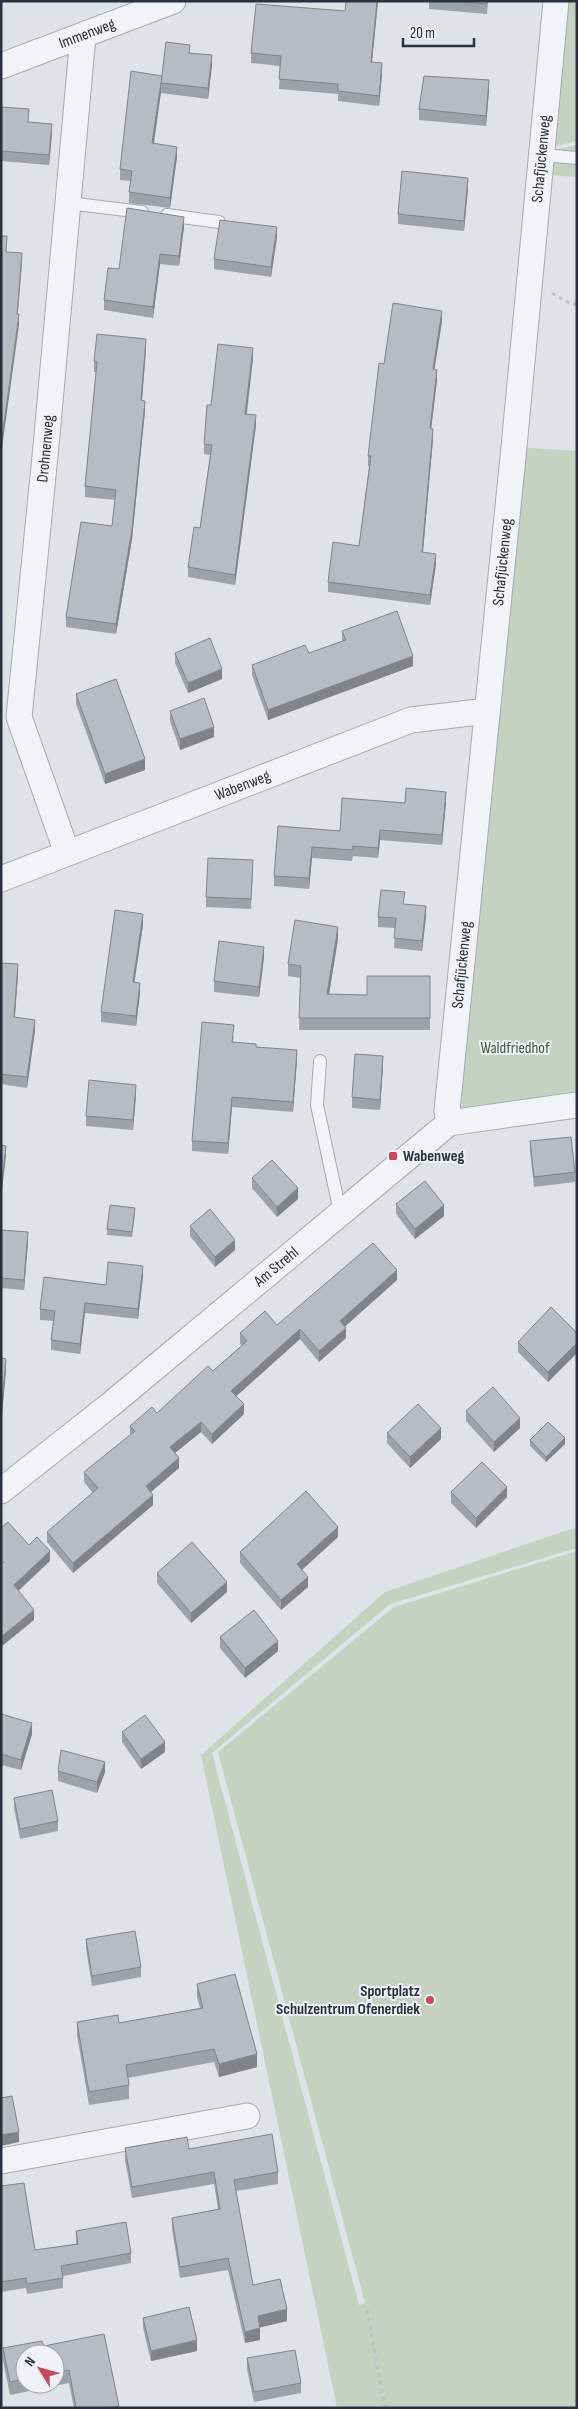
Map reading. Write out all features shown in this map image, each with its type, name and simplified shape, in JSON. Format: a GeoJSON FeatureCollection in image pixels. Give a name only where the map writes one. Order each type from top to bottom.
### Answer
{"type":"FeatureCollection","features":[{"type":"Feature","properties":{"kind":"street","name":"Immenweg"},"geometry":{"type":"LineString","coordinates":[[1,66],[173,1]]}},
{"type":"Feature","properties":{"kind":"street","name":"Schafjückenweg"},"geometry":{"type":"LineString","coordinates":[[449,1123],[447,1111],[556,1]]}},
{"type":"Feature","properties":{"kind":"street","name":"Drohnenweg"},"geometry":{"type":"LineString","coordinates":[[67,853],[19,718],[83,36]]}},
{"type":"Feature","properties":{"kind":"street","name":"Wabenweg"},"geometry":{"type":"LineString","coordinates":[[1,879],[411,720],[487,711]]}},
{"type":"Feature","properties":{"kind":"street"},"geometry":{"type":"LineString","coordinates":[[449,1123],[577,1105]]}},
{"type":"Feature","properties":{"kind":"street","name":"Am Strehl"},"geometry":{"type":"LineString","coordinates":[[1,1491],[110,1405],[449,1123]]}},
{"type":"Feature","properties":{"kind":"street"},"geometry":{"type":"LineString","coordinates":[[1,2161],[247,2116]]}},
{"type":"Feature","properties":{"kind":"lane"},"geometry":{"type":"LineString","coordinates":[[542,154],[577,158]]}},
{"type":"Feature","properties":{"kind":"lane"},"geometry":{"type":"LineString","coordinates":[[68,203],[219,222]]}},
{"type":"Feature","properties":{"kind":"lane"},"geometry":{"type":"LineString","coordinates":[[320,1061],[316,1105],[340,1212]]}},
{"type":"Feature","properties":{"kind":"path"},"geometry":{"type":"LineString","coordinates":[[367,2310],[385,2408]]}},
{"type":"Feature","properties":{"kind":"green space"},"geometry":{"type":"Polygon","coordinates":[[[564,1],[577,1],[577,141],[548,148],[564,1]]]}},
{"type":"Feature","properties":{"kind":"green space"},"geometry":{"type":"Polygon","coordinates":[[[577,145],[577,177],[546,175],[548,151],[577,145]]]}},
{"type":"Feature","properties":{"kind":"green space","name":"Waldfriedhof"},"geometry":{"type":"Polygon","coordinates":[[[514,447],[577,451],[577,1104],[447,1111],[514,447]]]}},
{"type":"Feature","properties":{"kind":"green space","name":"Sportplatz Schulzentrum Ofenerdiek"},"geometry":{"type":"Polygon","coordinates":[[[577,1527],[577,1548],[390,1604],[212,1753],[359,2305],[365,2303],[218,1752],[394,1607],[577,1551],[577,2408],[337,2408],[201,1755],[385,1592],[577,1527]]]}},
{"type":"Feature","properties":{"kind":"building"},"geometry":{"type":"Polygon","coordinates":[[[346,1],[377,1],[371,62],[382,63],[379,96],[338,91],[338,84],[279,79],[281,56],[251,53],[256,4],[345,11],[346,1]]]}},
{"type":"Feature","properties":{"kind":"building"},"geometry":{"type":"Polygon","coordinates":[[[453,1],[487,1],[487,4],[453,1]]]}},
{"type":"Feature","properties":{"kind":"building"},"geometry":{"type":"Polygon","coordinates":[[[166,42],[190,45],[189,53],[212,55],[208,88],[161,83],[166,42]]]}},
{"type":"Feature","properties":{"kind":"building"},"geometry":{"type":"Polygon","coordinates":[[[131,71],[162,76],[152,143],[177,147],[170,198],[129,192],[132,171],[120,169],[131,71]]]}},
{"type":"Feature","properties":{"kind":"building"},"geometry":{"type":"Polygon","coordinates":[[[424,76],[489,80],[486,116],[419,109],[424,76]]]}},
{"type":"Feature","properties":{"kind":"building"},"geometry":{"type":"Polygon","coordinates":[[[2,107],[29,109],[28,122],[52,124],[49,155],[1,151],[2,107]]]}},
{"type":"Feature","properties":{"kind":"building"},"geometry":{"type":"Polygon","coordinates":[[[402,171],[468,178],[464,221],[398,214],[402,171]]]}},
{"type":"Feature","properties":{"kind":"building"},"geometry":{"type":"Polygon","coordinates":[[[127,208],[184,217],[179,256],[160,254],[153,307],[104,300],[108,268],[119,269],[127,208]]]}},
{"type":"Feature","properties":{"kind":"building"},"geometry":{"type":"Polygon","coordinates":[[[220,220],[277,227],[271,267],[214,259],[220,220]]]}},
{"type":"Feature","properties":{"kind":"building"},"geometry":{"type":"Polygon","coordinates":[[[1,236],[7,236],[6,252],[22,253],[17,314],[19,314],[1,445],[1,236]]]}},
{"type":"Feature","properties":{"kind":"building"},"geometry":{"type":"Polygon","coordinates":[[[393,303],[442,311],[433,369],[437,370],[430,428],[433,429],[422,552],[436,554],[430,595],[328,582],[333,542],[359,546],[371,456],[368,456],[379,363],[384,364],[393,303]]]}},
{"type":"Feature","properties":{"kind":"building"},"geometry":{"type":"Polygon","coordinates":[[[97,334],[146,339],[141,400],[145,401],[132,529],[116,624],[66,617],[81,522],[112,526],[116,490],[85,486],[97,362],[94,361],[97,334]]]}},
{"type":"Feature","properties":{"kind":"building"},"geometry":{"type":"Polygon","coordinates":[[[218,344],[253,348],[245,414],[256,415],[235,575],[188,567],[194,527],[200,528],[212,445],[204,444],[207,405],[211,405],[218,344]]]}},
{"type":"Feature","properties":{"kind":"building"},"geometry":{"type":"Polygon","coordinates":[[[397,611],[413,656],[268,710],[252,665],[305,645],[309,653],[346,640],[342,631],[397,611]]]}},
{"type":"Feature","properties":{"kind":"building"},"geometry":{"type":"Polygon","coordinates":[[[210,638],[222,669],[188,683],[175,653],[210,638]]]}},
{"type":"Feature","properties":{"kind":"building"},"geometry":{"type":"Polygon","coordinates":[[[116,679],[145,759],[105,774],[76,694],[116,679]]]}},
{"type":"Feature","properties":{"kind":"building"},"geometry":{"type":"Polygon","coordinates":[[[204,698],[214,727],[180,739],[170,711],[204,698]]]}},
{"type":"Feature","properties":{"kind":"building"},"geometry":{"type":"Polygon","coordinates":[[[406,788],[446,792],[442,835],[380,830],[378,848],[353,846],[352,850],[312,847],[309,878],[274,876],[278,826],[340,831],[342,798],[405,803],[406,788]]]}},
{"type":"Feature","properties":{"kind":"building"},"geometry":{"type":"Polygon","coordinates":[[[208,858],[253,860],[251,899],[206,897],[208,858]]]}},
{"type":"Feature","properties":{"kind":"building"},"geometry":{"type":"Polygon","coordinates":[[[381,890],[405,892],[403,904],[426,906],[422,941],[394,938],[396,918],[378,917],[381,890]]]}},
{"type":"Feature","properties":{"kind":"building"},"geometry":{"type":"Polygon","coordinates":[[[115,910],[143,914],[133,982],[140,983],[136,1016],[101,1012],[115,910]]]}},
{"type":"Feature","properties":{"kind":"building"},"geometry":{"type":"Polygon","coordinates":[[[295,920],[338,927],[327,994],[367,995],[367,976],[430,976],[430,1018],[299,1018],[301,966],[288,964],[295,920]]]}},
{"type":"Feature","properties":{"kind":"building"},"geometry":{"type":"Polygon","coordinates":[[[219,941],[264,947],[259,987],[214,981],[219,941]]]}},
{"type":"Feature","properties":{"kind":"building"},"geometry":{"type":"Polygon","coordinates":[[[1,963],[18,964],[14,1017],[35,1020],[27,1077],[1,1074],[1,963]]]}},
{"type":"Feature","properties":{"kind":"building"},"geometry":{"type":"Polygon","coordinates":[[[202,1022],[234,1025],[232,1042],[256,1044],[256,1047],[297,1050],[293,1102],[232,1097],[228,1143],[192,1141],[202,1022]]]}},
{"type":"Feature","properties":{"kind":"building"},"geometry":{"type":"Polygon","coordinates":[[[355,1054],[383,1056],[380,1100],[352,1097],[355,1054]]]}},
{"type":"Feature","properties":{"kind":"building"},"geometry":{"type":"Polygon","coordinates":[[[89,1080],[136,1085],[133,1120],[86,1116],[89,1080]]]}},
{"type":"Feature","properties":{"kind":"building"},"geometry":{"type":"Polygon","coordinates":[[[571,1137],[575,1172],[534,1177],[530,1141],[571,1137]]]}},
{"type":"Feature","properties":{"kind":"building"},"geometry":{"type":"Polygon","coordinates":[[[1,1145],[6,1146],[2,1180],[1,1180],[1,1145]]]}},
{"type":"Feature","properties":{"kind":"building"},"geometry":{"type":"Polygon","coordinates":[[[272,1160],[298,1188],[277,1207],[252,1178],[272,1160]]]}},
{"type":"Feature","properties":{"kind":"building"},"geometry":{"type":"Polygon","coordinates":[[[425,1181],[444,1205],[415,1229],[396,1204],[425,1181]]]}},
{"type":"Feature","properties":{"kind":"building"},"geometry":{"type":"Polygon","coordinates":[[[110,1205],[135,1208],[132,1232],[107,1229],[110,1205]]]}},
{"type":"Feature","properties":{"kind":"building"},"geometry":{"type":"Polygon","coordinates":[[[210,1209],[235,1240],[215,1257],[190,1226],[210,1209]]]}},
{"type":"Feature","properties":{"kind":"building"},"geometry":{"type":"Polygon","coordinates":[[[1,1230],[28,1232],[24,1280],[1,1278],[1,1230]]]}},
{"type":"Feature","properties":{"kind":"building"},"geometry":{"type":"Polygon","coordinates":[[[373,1243],[397,1270],[340,1321],[346,1328],[319,1351],[300,1329],[231,1391],[244,1404],[212,1434],[201,1422],[170,1447],[179,1458],[146,1486],[153,1495],[73,1563],[47,1532],[98,1488],[84,1472],[135,1431],[130,1426],[152,1407],[157,1413],[208,1366],[213,1371],[247,1341],[240,1333],[265,1311],[277,1325],[373,1243]]]}},
{"type":"Feature","properties":{"kind":"building"},"geometry":{"type":"Polygon","coordinates":[[[108,1262],[143,1266],[138,1309],[85,1303],[80,1344],[51,1340],[55,1311],[40,1309],[44,1277],[106,1285],[108,1262]]]}},
{"type":"Feature","properties":{"kind":"building"},"geometry":{"type":"Polygon","coordinates":[[[551,1307],[577,1333],[577,1343],[548,1372],[518,1342],[551,1307]]]}},
{"type":"Feature","properties":{"kind":"building"},"geometry":{"type":"Polygon","coordinates":[[[1,1358],[6,1359],[2,1403],[1,1403],[1,1358]]]}},
{"type":"Feature","properties":{"kind":"building"},"geometry":{"type":"Polygon","coordinates":[[[493,1387],[520,1418],[494,1442],[466,1411],[493,1387]]]}},
{"type":"Feature","properties":{"kind":"building"},"geometry":{"type":"Polygon","coordinates":[[[418,1404],[441,1428],[410,1457],[387,1433],[418,1404]]]}},
{"type":"Feature","properties":{"kind":"building"},"geometry":{"type":"Polygon","coordinates":[[[548,1422],[565,1438],[546,1457],[530,1440],[548,1422]]]}},
{"type":"Feature","properties":{"kind":"building"},"geometry":{"type":"Polygon","coordinates":[[[482,1462],[507,1487],[476,1518],[451,1492],[482,1462]]]}},
{"type":"Feature","properties":{"kind":"building"},"geometry":{"type":"Polygon","coordinates":[[[306,1491],[338,1527],[297,1564],[308,1577],[281,1600],[240,1552],[306,1491]]]}},
{"type":"Feature","properties":{"kind":"building"},"geometry":{"type":"Polygon","coordinates":[[[8,1522],[29,1545],[37,1537],[50,1551],[14,1585],[34,1610],[1,1637],[1,1564],[4,1562],[1,1559],[1,1528],[8,1522]]]}},
{"type":"Feature","properties":{"kind":"building"},"geometry":{"type":"Polygon","coordinates":[[[192,1542],[227,1582],[191,1613],[157,1573],[192,1542]]]}},
{"type":"Feature","properties":{"kind":"building"},"geometry":{"type":"Polygon","coordinates":[[[254,1610],[278,1641],[245,1668],[220,1637],[254,1610]]]}},
{"type":"Feature","properties":{"kind":"building"},"geometry":{"type":"Polygon","coordinates":[[[1,1714],[32,1723],[21,1760],[1,1754],[1,1714]]]}},
{"type":"Feature","properties":{"kind":"building"},"geometry":{"type":"Polygon","coordinates":[[[145,1715],[165,1742],[141,1759],[122,1732],[145,1715]]]}},
{"type":"Feature","properties":{"kind":"building"},"geometry":{"type":"Polygon","coordinates":[[[61,1750],[105,1762],[97,1782],[58,1771],[61,1750]]]}},
{"type":"Feature","properties":{"kind":"building"},"geometry":{"type":"Polygon","coordinates":[[[52,1790],[58,1821],[20,1829],[14,1798],[52,1790]]]}},
{"type":"Feature","properties":{"kind":"building"},"geometry":{"type":"Polygon","coordinates":[[[135,1931],[141,1967],[92,1976],[86,1939],[135,1931]]]}},
{"type":"Feature","properties":{"kind":"building"},"geometry":{"type":"Polygon","coordinates":[[[235,1974],[257,2054],[219,2064],[214,2049],[126,2065],[129,2085],[89,2092],[77,2022],[118,2015],[119,2023],[203,2008],[197,1984],[235,1974]]]}},
{"type":"Feature","properties":{"kind":"building"},"geometry":{"type":"Polygon","coordinates":[[[12,2096],[19,2132],[1,2135],[1,2098],[12,2096]]]}},
{"type":"Feature","properties":{"kind":"building"},"geometry":{"type":"Polygon","coordinates":[[[272,2134],[278,2172],[234,2180],[253,2285],[280,2279],[287,2309],[258,2316],[260,2328],[245,2332],[228,2258],[180,2267],[172,2218],[220,2209],[214,2172],[132,2187],[125,2148],[187,2137],[189,2149],[272,2134]]]}},
{"type":"Feature","properties":{"kind":"building"},"geometry":{"type":"Polygon","coordinates":[[[24,2183],[35,2250],[78,2244],[76,2231],[126,2222],[131,2253],[61,2266],[63,2278],[27,2284],[26,2278],[1,2282],[1,2186],[24,2183]]]}},
{"type":"Feature","properties":{"kind":"building"},"geometry":{"type":"Polygon","coordinates":[[[189,2307],[197,2340],[151,2351],[143,2318],[189,2307]]]}},
{"type":"Feature","properties":{"kind":"building"},"geometry":{"type":"Polygon","coordinates":[[[104,2334],[119,2406],[76,2408],[69,2370],[65,2371],[65,2344],[54,2344],[104,2334]]]}},
{"type":"Feature","properties":{"kind":"building"},"geometry":{"type":"Polygon","coordinates":[[[42,2341],[43,2344],[25,2344],[42,2341]]]}},
{"type":"Feature","properties":{"kind":"building"},"geometry":{"type":"Polygon","coordinates":[[[15,2346],[15,2381],[10,2382],[3,2348],[15,2346]]]}},
{"type":"Feature","properties":{"kind":"building"},"geometry":{"type":"Polygon","coordinates":[[[295,2350],[301,2383],[254,2392],[247,2358],[295,2350]]]}},
{"type":"Feature","properties":{"kind":"place","name":"Wabenweg"},"geometry":{"type":"Point","coordinates":[393,1156]}},
{"type":"Feature","properties":{"kind":"place","name":"Sportplatz Schulzentrum Ofenerdiek"},"geometry":{"type":"Point","coordinates":[430,2000]}}]}
